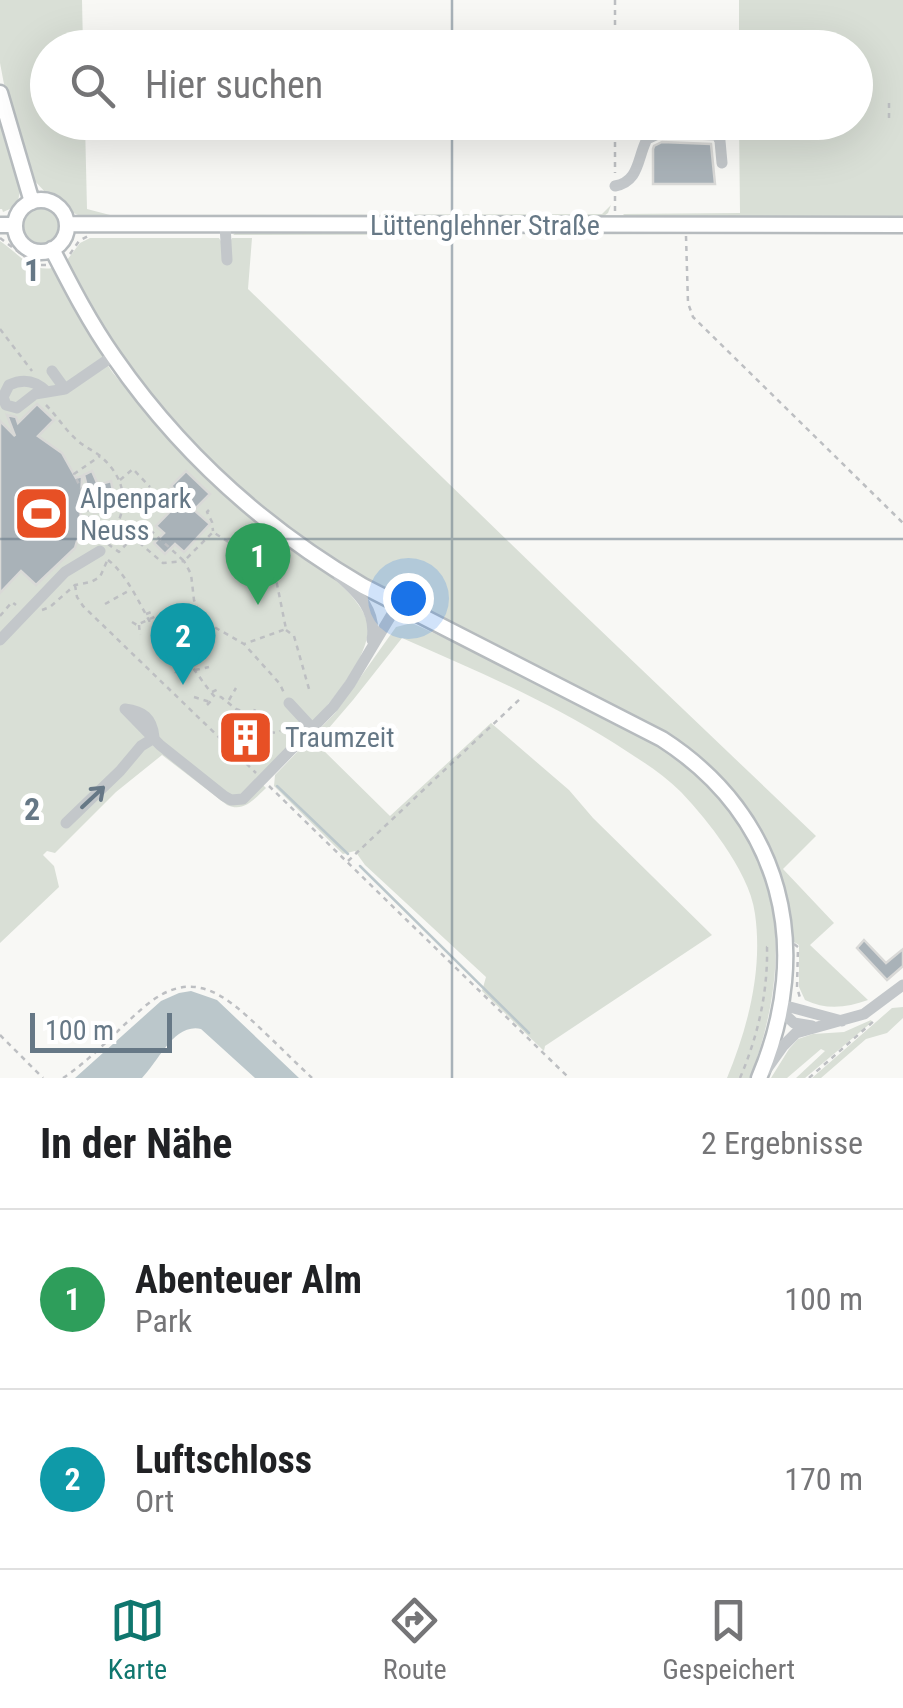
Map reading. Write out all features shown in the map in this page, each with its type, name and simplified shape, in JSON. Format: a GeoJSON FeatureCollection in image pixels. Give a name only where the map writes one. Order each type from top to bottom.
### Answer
{"type":"FeatureCollection","features":[{"type":"Feature","properties":{"kind":"main road"},"geometry":{"type":"LineString","coordinates":[[0,93],[32,202]]}},
{"type":"Feature","properties":{"kind":"main road"},"geometry":{"type":"LineString","coordinates":[[55,255],[67,224],[62,211],[56,204],[32,202],[4,233],[17,236],[27,248],[55,255],[113,356],[151,406],[200,460],[257,513],[329,566],[677,748],[735,804],[760,842],[775,884],[785,944],[781,1011],[760,1078]]}},
{"type":"Feature","properties":{"kind":"main road","name":"Lüttenglehner Straße"},"geometry":{"type":"LineString","coordinates":[[67,224],[903,224]]}},
{"type":"Feature","properties":{"kind":"street"},"geometry":{"type":"LineString","coordinates":[[615,186],[632,178],[647,140]]}},
{"type":"Feature","properties":{"kind":"street"},"geometry":{"type":"LineString","coordinates":[[720,140],[722,163]]}},
{"type":"Feature","properties":{"kind":"street"},"geometry":{"type":"LineString","coordinates":[[224,225],[227,260]]}},
{"type":"Feature","properties":{"kind":"street"},"geometry":{"type":"LineString","coordinates":[[39,390],[22,406],[11,408],[4,400],[3,389],[20,381],[39,390],[68,387],[113,356]]}},
{"type":"Feature","properties":{"kind":"street"},"geometry":{"type":"LineString","coordinates":[[56,370],[68,387]]}},
{"type":"Feature","properties":{"kind":"street"},"geometry":{"type":"LineString","coordinates":[[0,640],[66,572],[103,550]]}},
{"type":"Feature","properties":{"kind":"street"},"geometry":{"type":"LineString","coordinates":[[329,566],[370,611],[374,631],[370,650]]}},
{"type":"Feature","properties":{"kind":"street"},"geometry":{"type":"LineString","coordinates":[[125,710],[160,745],[231,800],[243,800],[313,729],[350,684],[398,604]]}},
{"type":"Feature","properties":{"kind":"street"},"geometry":{"type":"LineString","coordinates":[[290,703],[313,729]]}},
{"type":"Feature","properties":{"kind":"street"},"geometry":{"type":"LineString","coordinates":[[66,823],[146,750],[154,738]]}},
{"type":"Feature","properties":{"kind":"street"},"geometry":{"type":"LineString","coordinates":[[760,1078],[790,1038],[805,1029],[864,1014],[903,986]]}},
{"type":"Feature","properties":{"kind":"street"},"geometry":{"type":"LineString","coordinates":[[816,1028],[794,1023],[781,1011],[790,1007],[842,1021]]}},
{"type":"Feature","properties":{"kind":"path"},"geometry":{"type":"LineString","coordinates":[[615,0],[615,30]]}},
{"type":"Feature","properties":{"kind":"path"},"geometry":{"type":"LineString","coordinates":[[889,103],[889,118]]}},
{"type":"Feature","properties":{"kind":"path"},"geometry":{"type":"LineString","coordinates":[[615,140],[616,224]]}},
{"type":"Feature","properties":{"kind":"path"},"geometry":{"type":"LineString","coordinates":[[686,224],[688,303],[694,317],[903,523]]}},
{"type":"Feature","properties":{"kind":"path"},"geometry":{"type":"LineString","coordinates":[[4,233],[36,265],[42,266],[55,255]]}},
{"type":"Feature","properties":{"kind":"path"},"geometry":{"type":"LineString","coordinates":[[0,329],[29,366],[39,390],[80,443],[114,471],[124,504],[120,521],[103,550],[106,568],[100,577],[75,585],[50,608],[26,612],[12,602],[0,616]]}},
{"type":"Feature","properties":{"kind":"path"},"geometry":{"type":"LineString","coordinates":[[100,456],[74,474],[87,501],[91,536],[168,646],[193,668],[215,697]]}},
{"type":"Feature","properties":{"kind":"path"},"geometry":{"type":"LineString","coordinates":[[118,480],[133,469],[150,488]]}},
{"type":"Feature","properties":{"kind":"path"},"geometry":{"type":"LineString","coordinates":[[111,498],[122,490]]}},
{"type":"Feature","properties":{"kind":"path"},"geometry":{"type":"LineString","coordinates":[[103,550],[119,552],[130,540],[136,540],[163,563],[184,562],[212,532],[209,510]]}},
{"type":"Feature","properties":{"kind":"path"},"geometry":{"type":"LineString","coordinates":[[212,522],[218,518]]}},
{"type":"Feature","properties":{"kind":"path"},"geometry":{"type":"LineString","coordinates":[[114,519],[120,521]]}},
{"type":"Feature","properties":{"kind":"path"},"geometry":{"type":"LineString","coordinates":[[136,540],[148,528],[184,562],[191,574],[194,600],[202,620],[244,644],[280,684],[290,703]]}},
{"type":"Feature","properties":{"kind":"path"},"geometry":{"type":"LineString","coordinates":[[212,532],[259,561],[276,579],[286,629],[294,636],[309,689],[306,690]]}},
{"type":"Feature","properties":{"kind":"path"},"geometry":{"type":"LineString","coordinates":[[75,585],[83,606],[568,1078]]}},
{"type":"Feature","properties":{"kind":"path"},"geometry":{"type":"LineString","coordinates":[[105,604],[141,589]]}},
{"type":"Feature","properties":{"kind":"path"},"geometry":{"type":"LineString","coordinates":[[140,636],[139,624],[154,610]]}},
{"type":"Feature","properties":{"kind":"path"},"geometry":{"type":"LineString","coordinates":[[146,616],[156,616]]}},
{"type":"Feature","properties":{"kind":"path"},"geometry":{"type":"LineString","coordinates":[[132,622],[139,624]]}},
{"type":"Feature","properties":{"kind":"path"},"geometry":{"type":"LineString","coordinates":[[244,644],[286,629]]}},
{"type":"Feature","properties":{"kind":"path"},"geometry":{"type":"LineString","coordinates":[[160,655],[168,646]]}},
{"type":"Feature","properties":{"kind":"path"},"geometry":{"type":"LineString","coordinates":[[175,650],[176,673]]}},
{"type":"Feature","properties":{"kind":"path"},"geometry":{"type":"LineString","coordinates":[[193,668],[203,659]]}},
{"type":"Feature","properties":{"kind":"path"},"geometry":{"type":"LineString","coordinates":[[193,668],[209,667]]}},
{"type":"Feature","properties":{"kind":"path"},"geometry":{"type":"LineString","coordinates":[[210,692],[221,688]]}},
{"type":"Feature","properties":{"kind":"path"},"geometry":{"type":"LineString","coordinates":[[228,702],[236,688]]}},
{"type":"Feature","properties":{"kind":"path"},"geometry":{"type":"LineString","coordinates":[[194,697],[208,703],[222,697],[236,709],[261,714]]}},
{"type":"Feature","properties":{"kind":"path"},"geometry":{"type":"LineString","coordinates":[[347,862],[521,698]]}},
{"type":"Feature","properties":{"kind":"path"},"geometry":{"type":"LineString","coordinates":[[226,726],[252,712]]}},
{"type":"Feature","properties":{"kind":"path"},"geometry":{"type":"LineString","coordinates":[[252,712],[255,723],[265,726],[271,738],[257,743]]}},
{"type":"Feature","properties":{"kind":"path"},"geometry":{"type":"LineString","coordinates":[[232,736],[235,724]]}},
{"type":"Feature","properties":{"kind":"path"},"geometry":{"type":"LineString","coordinates":[[269,732],[280,731]]}},
{"type":"Feature","properties":{"kind":"path"},"geometry":{"type":"LineString","coordinates":[[740,1078],[759,1020],[767,947],[771,944],[797,945],[797,987],[805,1003]]}},
{"type":"Feature","properties":{"kind":"path"},"geometry":{"type":"LineString","coordinates":[[63,1078],[148,1004],[178,987],[194,986],[210,990],[240,1009],[312,1078]]}},
{"type":"Feature","properties":{"kind":"path"},"geometry":{"type":"LineString","coordinates":[[809,1078],[873,1023],[890,997]]}},
{"type":"Feature","properties":{"kind":"path"},"geometry":{"type":"LineString","coordinates":[[0,1035],[43,1078]]}},
{"type":"Feature","properties":{"kind":"shaded area"},"geometry":{"type":"Polygon","coordinates":[[[0,0],[82,0],[83,30],[30,30],[30,140],[85,140],[87,209],[110,215],[602,214],[611,205],[600,219],[109,219],[78,215],[33,179],[13,122],[0,63],[0,0]]]}},
{"type":"Feature","properties":{"kind":"shaded area"},"geometry":{"type":"Polygon","coordinates":[[[739,0],[903,0],[903,219],[628,219],[623,214],[740,213],[739,140],[873,140],[873,30],[739,30],[739,0]]]}},
{"type":"Feature","properties":{"kind":"shaded area"},"geometry":{"type":"Polygon","coordinates":[[[0,117],[20,191],[17,206],[3,212],[0,209],[0,117]]]}},
{"type":"Feature","properties":{"kind":"shaded area"},"geometry":{"type":"Polygon","coordinates":[[[42,205],[56,211],[62,225],[56,239],[42,245],[28,239],[22,225],[28,211],[42,205]]]}},
{"type":"Feature","properties":{"kind":"shaded area"},"geometry":{"type":"Polygon","coordinates":[[[239,230],[671,230],[677,234],[233,235],[239,230]]]}},
{"type":"Feature","properties":{"kind":"shaded area"},"geometry":{"type":"Polygon","coordinates":[[[90,238],[219,238],[227,247],[232,238],[252,238],[248,289],[816,836],[783,869],[834,923],[810,945],[868,1000],[836,1007],[805,1000],[799,987],[799,945],[794,942],[781,882],[770,854],[741,802],[699,758],[648,724],[342,565],[279,521],[207,456],[144,383],[90,303],[67,260],[80,243],[90,238]]]}},
{"type":"Feature","properties":{"kind":"shaded area","name":"Alpenpark Neuss"},"geometry":{"type":"Polygon","coordinates":[[[0,241],[30,264],[52,268],[110,368],[148,414],[222,489],[342,586],[365,615],[368,628],[365,646],[341,688],[258,780],[266,788],[253,800],[239,807],[227,805],[162,755],[116,792],[55,853],[47,851],[43,855],[54,866],[59,887],[0,943],[0,241]]]}},
{"type":"Feature","properties":{"kind":"shaded area"},"geometry":{"type":"Polygon","coordinates":[[[412,623],[529,677],[668,749],[707,782],[736,818],[757,856],[770,897],[775,940],[774,984],[750,1078],[727,1078],[747,1018],[755,977],[757,935],[748,887],[724,845],[681,792],[588,727],[402,638],[316,743],[390,816],[491,723],[569,790],[712,935],[545,1046],[544,1051],[482,991],[486,977],[365,865],[355,851],[343,854],[274,786],[275,775],[335,713],[396,627],[412,623]]]}},
{"type":"Feature","properties":{"kind":"shaded area"},"geometry":{"type":"Polygon","coordinates":[[[191,991],[217,1000],[299,1078],[255,1078],[201,1029],[191,1029],[175,1037],[142,1078],[75,1078],[161,1001],[191,991]]]}},
{"type":"Feature","properties":{"kind":"shaded area"},"geometry":{"type":"Polygon","coordinates":[[[903,1007],[903,1018],[887,1033],[866,1039],[821,1078],[812,1078],[892,1008],[903,1007]]]}},
{"type":"Feature","properties":{"kind":"shaded area"},"geometry":{"type":"Polygon","coordinates":[[[871,1020],[805,1078],[796,1078],[825,1051],[821,1049],[787,1078],[771,1078],[798,1039],[844,1032],[871,1020]]]}},
{"type":"Feature","properties":{"kind":"building"},"geometry":{"type":"Polygon","coordinates":[[[662,142],[711,144],[715,184],[653,184],[653,149],[662,142]]]}},
{"type":"Feature","properties":{"kind":"building","name":"Alpenpark Neuss"},"geometry":{"type":"Polygon","coordinates":[[[37,404],[54,420],[38,436],[62,453],[76,478],[82,476],[80,531],[75,548],[36,585],[21,571],[0,593],[0,421],[15,436],[7,415],[16,417],[18,423],[37,404]]]}},
{"type":"Feature","properties":{"kind":"building"},"geometry":{"type":"Polygon","coordinates":[[[92,471],[98,485],[111,481],[113,491],[103,494],[104,506],[94,513],[84,475],[92,471]]]}},
{"type":"Feature","properties":{"kind":"building"},"geometry":{"type":"Polygon","coordinates":[[[186,471],[210,494],[194,510],[210,524],[184,552],[175,544],[165,554],[154,543],[164,533],[156,526],[183,498],[171,486],[186,471]]]}},
{"type":"Feature","properties":{"kind":"building"},"geometry":{"type":"Polygon","coordinates":[[[864,940],[886,963],[903,949],[903,966],[887,980],[857,948],[864,940]]]}},
{"type":"Feature","properties":{"kind":"waterway"},"geometry":{"type":"LineString","coordinates":[[277,786],[348,854]]}},
{"type":"Feature","properties":{"kind":"waterway"},"geometry":{"type":"LineString","coordinates":[[360,866],[529,1033]]}},
{"type":"Feature","properties":{"kind":"place","name":"Alpenpark Neuss"},"geometry":{"type":"Point","coordinates":[41,514]}},
{"type":"Feature","properties":{"kind":"place","name":"Abenteuer Alm"},"geometry":{"type":"Point","coordinates":[258,605]}},
{"type":"Feature","properties":{"kind":"place","name":"Luftschloss"},"geometry":{"type":"Point","coordinates":[183,685]}},
{"type":"Feature","properties":{"kind":"place","name":"Traumzeit"},"geometry":{"type":"Point","coordinates":[246,737]}}]}
